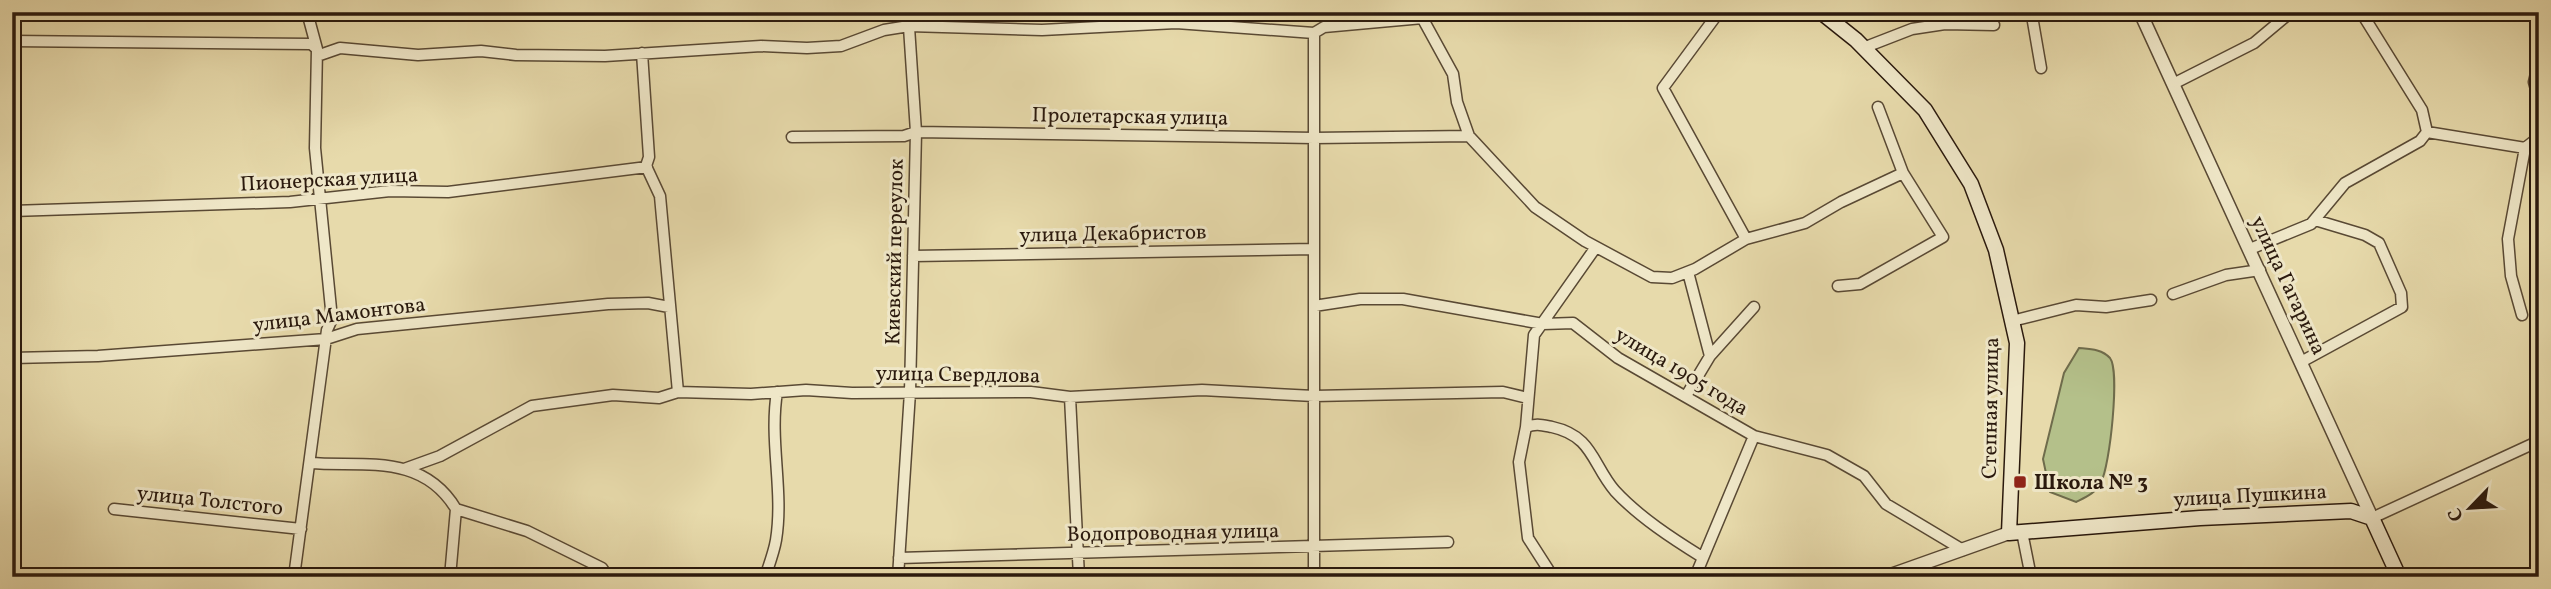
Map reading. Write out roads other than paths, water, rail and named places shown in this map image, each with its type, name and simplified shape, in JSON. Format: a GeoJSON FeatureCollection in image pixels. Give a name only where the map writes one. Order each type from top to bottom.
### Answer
{"type":"FeatureCollection","features":[{"type":"Feature","properties":{"kind":"main road","name":"Степная улица"},"geometry":{"type":"LineString","coordinates":[[1821,12],[1863,48],[1924,110],[1971,184],[1996,250],[2017,343],[2017,388],[2010,466],[2015,532]]}},
{"type":"Feature","properties":{"kind":"main road","name":"улица Пушкина"},"geometry":{"type":"LineString","coordinates":[[2015,532],[2314,511],[2351,511],[2372,518]]}},
{"type":"Feature","properties":{"kind":"main road","name":"улица Гагарина"},"geometry":{"type":"LineString","coordinates":[[2372,518],[2399,577]]}},
{"type":"Feature","properties":{"kind":"street"},"geometry":{"type":"LineString","coordinates":[[294,577],[326,340],[332,319],[315,148],[317,52],[307,12]]}},
{"type":"Feature","properties":{"kind":"street","name":"Киевский переулок"},"geometry":{"type":"LineString","coordinates":[[898,577],[910,392],[916,132],[908,12]]}},
{"type":"Feature","properties":{"kind":"street"},"geometry":{"type":"LineString","coordinates":[[1719,12],[1663,88],[1746,239]]}},
{"type":"Feature","properties":{"kind":"street"},"geometry":{"type":"LineString","coordinates":[[2041,68],[2032,16],[2045,12]]}},
{"type":"Feature","properties":{"kind":"street","name":"улица Гагарина"},"geometry":{"type":"LineString","coordinates":[[2140,12],[2372,518]]}},
{"type":"Feature","properties":{"kind":"street"},"geometry":{"type":"LineString","coordinates":[[2173,84],[2254,43],[2291,12]]}},
{"type":"Feature","properties":{"kind":"street"},"geometry":{"type":"LineString","coordinates":[[2361,12],[2422,110],[2427,132]]}},
{"type":"Feature","properties":{"kind":"street"},"geometry":{"type":"LineString","coordinates":[[317,52],[340,48],[418,55],[481,51],[516,55],[841,46],[884,30],[909,26],[1042,30],[1176,23],[1314,33],[1324,27],[1421,15],[1453,74],[1457,102],[1469,136],[1535,207],[1596,247],[1652,277],[1672,278],[1746,239],[1805,223],[1841,202],[1903,173]]}},
{"type":"Feature","properties":{"kind":"street"},"geometry":{"type":"LineString","coordinates":[[1863,48],[1912,29],[1945,24],[1994,25]]}},
{"type":"Feature","properties":{"kind":"street"},"geometry":{"type":"LineString","coordinates":[[1314,33],[1314,577]]}},
{"type":"Feature","properties":{"kind":"street"},"geometry":{"type":"LineString","coordinates":[[12,41],[311,44],[317,52]]}},
{"type":"Feature","properties":{"kind":"street"},"geometry":{"type":"LineString","coordinates":[[642,53],[649,157],[647,167],[660,197],[678,392]]}},
{"type":"Feature","properties":{"kind":"street"},"geometry":{"type":"LineString","coordinates":[[2539,61],[2534,82],[2539,100]]}},
{"type":"Feature","properties":{"kind":"street"},"geometry":{"type":"LineString","coordinates":[[1838,286],[1860,284],[1943,237],[1903,173],[1878,107]]}},
{"type":"Feature","properties":{"kind":"street","name":"Пролетарская улица"},"geometry":{"type":"LineString","coordinates":[[792,136],[904,136],[916,132],[1314,138],[1469,136]]}},
{"type":"Feature","properties":{"kind":"street"},"geometry":{"type":"LineString","coordinates":[[2427,132],[2525,148]]}},
{"type":"Feature","properties":{"kind":"street"},"geometry":{"type":"LineString","coordinates":[[2249,249],[2311,224],[2345,183],[2420,141],[2427,132]]}},
{"type":"Feature","properties":{"kind":"street"},"geometry":{"type":"LineString","coordinates":[[2522,315],[2511,275],[2508,239],[2525,148],[2539,137]]}},
{"type":"Feature","properties":{"kind":"street","name":"Пионерская улица"},"geometry":{"type":"LineString","coordinates":[[12,211],[290,202],[390,191],[448,192],[647,167]]}},
{"type":"Feature","properties":{"kind":"street"},"geometry":{"type":"LineString","coordinates":[[2301,362],[2402,307],[2401,293],[2379,243],[2365,235],[2315,220]]}},
{"type":"Feature","properties":{"kind":"street"},"geometry":{"type":"LineString","coordinates":[[1553,577],[1528,538],[1519,462],[1526,427],[1534,335],[1596,247]]}},
{"type":"Feature","properties":{"kind":"street","name":"улица Декабристов"},"geometry":{"type":"LineString","coordinates":[[913,257],[1314,249]]}},
{"type":"Feature","properties":{"kind":"street"},"geometry":{"type":"LineString","coordinates":[[1691,270],[1710,356]]}},
{"type":"Feature","properties":{"kind":"street"},"geometry":{"type":"LineString","coordinates":[[2173,294],[2226,275],[2260,270]]}},
{"type":"Feature","properties":{"kind":"street","name":"улица 1905 года"},"geometry":{"type":"LineString","coordinates":[[1314,306],[1360,299],[1403,299],[1543,324],[1573,323],[1618,358],[1754,436],[1827,455],[1864,476],[1886,504],[1903,517],[1963,550]]}},
{"type":"Feature","properties":{"kind":"street"},"geometry":{"type":"LineString","coordinates":[[2012,321],[2076,305],[2106,307],[2151,300]]}},
{"type":"Feature","properties":{"kind":"street","name":"улица Мамонтова"},"geometry":{"type":"LineString","coordinates":[[12,358],[98,356],[326,340],[357,329],[594,306],[648,303],[669,307]]}},
{"type":"Feature","properties":{"kind":"street"},"geometry":{"type":"LineString","coordinates":[[1686,396],[1710,356],[1754,307]]}},
{"type":"Feature","properties":{"kind":"street","name":"улица Свердлова"},"geometry":{"type":"LineString","coordinates":[[404,468],[440,456],[532,406],[613,395],[659,398],[678,392],[1031,392],[1070,397],[1202,390],[1314,396],[1503,392],[1528,398]]}},
{"type":"Feature","properties":{"kind":"street"},"geometry":{"type":"LineString","coordinates":[[765,577],[776,542],[778,512],[774,412],[777,391]]}},
{"type":"Feature","properties":{"kind":"street"},"geometry":{"type":"LineString","coordinates":[[1070,397],[1077,486],[1079,577]]}},
{"type":"Feature","properties":{"kind":"street"},"geometry":{"type":"LineString","coordinates":[[1526,427],[1536,424],[1570,431],[1589,448],[1615,490],[1672,538],[1702,557]]}},
{"type":"Feature","properties":{"kind":"street"},"geometry":{"type":"LineString","coordinates":[[1695,577],[1754,436]]}},
{"type":"Feature","properties":{"kind":"street"},"geometry":{"type":"LineString","coordinates":[[2372,518],[2539,440]]}},
{"type":"Feature","properties":{"kind":"street"},"geometry":{"type":"LineString","coordinates":[[310,463],[382,463],[404,468],[432,482],[456,509],[527,531],[602,568],[608,577]]}},
{"type":"Feature","properties":{"kind":"street","name":"улица Толстого"},"geometry":{"type":"LineString","coordinates":[[114,509],[301,529]]}},
{"type":"Feature","properties":{"kind":"street"},"geometry":{"type":"LineString","coordinates":[[450,577],[456,509]]}},
{"type":"Feature","properties":{"kind":"street"},"geometry":{"type":"LineString","coordinates":[[2015,532],[2031,577]]}},
{"type":"Feature","properties":{"kind":"street","name":"улица Пушкина"},"geometry":{"type":"LineString","coordinates":[[1885,577],[2015,532]]}},
{"type":"Feature","properties":{"kind":"street","name":"Водопроводная улица"},"geometry":{"type":"LineString","coordinates":[[899,558],[1448,542]]}},
{"type":"Feature","properties":{"kind":"place","name":"Школа № 3"},"geometry":{"type":"Point","coordinates":[2020,482]}}]}
